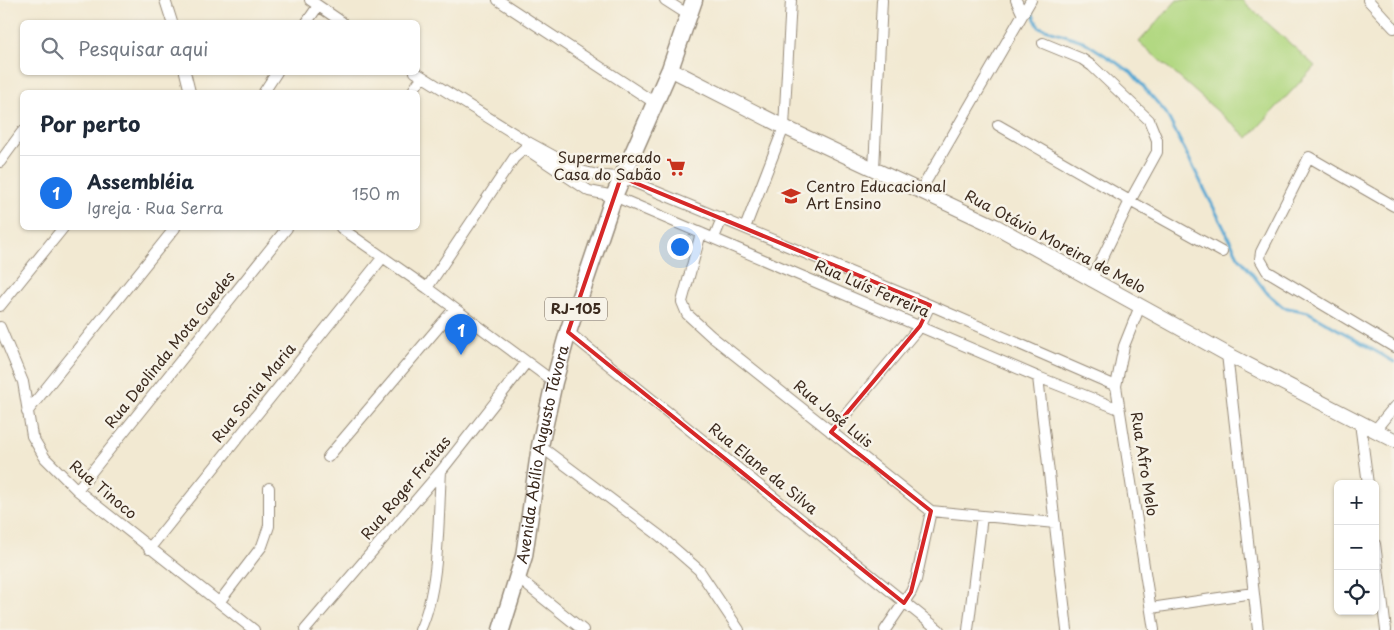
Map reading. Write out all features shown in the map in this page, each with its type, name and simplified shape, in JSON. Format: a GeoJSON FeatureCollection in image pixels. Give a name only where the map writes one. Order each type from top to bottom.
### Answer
{"type":"FeatureCollection","features":[{"type":"Feature","properties":{"kind":"main road","name":"Avenida Abílio Augusto Távora"},"geometry":{"type":"LineString","coordinates":[[501,630],[518,578],[528,533],[540,446],[554,382],[568,332],[621,177],[670,68],[690,16],[694,0]]}},
{"type":"Feature","properties":{"kind":"street"},"geometry":{"type":"LineString","coordinates":[[165,0],[171,20]]}},
{"type":"Feature","properties":{"kind":"street"},"geometry":{"type":"LineString","coordinates":[[498,0],[655,103]]}},
{"type":"Feature","properties":{"kind":"street"},"geometry":{"type":"LineString","coordinates":[[665,0],[690,16]]}},
{"type":"Feature","properties":{"kind":"street"},"geometry":{"type":"LineString","coordinates":[[745,228],[784,127],[791,0]]}},
{"type":"Feature","properties":{"kind":"street"},"geometry":{"type":"LineString","coordinates":[[874,169],[882,0]]}},
{"type":"Feature","properties":{"kind":"street"},"geometry":{"type":"LineString","coordinates":[[921,190],[1026,7],[1016,0]]}},
{"type":"Feature","properties":{"kind":"street"},"geometry":{"type":"LineString","coordinates":[[1368,0],[1394,28]]}},
{"type":"Feature","properties":{"kind":"street"},"geometry":{"type":"LineString","coordinates":[[308,20],[314,3],[339,20]]}},
{"type":"Feature","properties":{"kind":"street"},"geometry":{"type":"LineString","coordinates":[[1042,43],[1087,62],[1149,120],[1157,140],[1157,152],[1091,280]]}},
{"type":"Feature","properties":{"kind":"street","name":"Rua Otávio Moreira de Melo"},"geometry":{"type":"LineString","coordinates":[[670,68],[784,127],[995,226],[1227,354],[1394,440]]}},
{"type":"Feature","properties":{"kind":"street"},"geometry":{"type":"LineString","coordinates":[[186,75],[190,90]]}},
{"type":"Feature","properties":{"kind":"street"},"geometry":{"type":"LineString","coordinates":[[265,90],[275,75]]}},
{"type":"Feature","properties":{"kind":"street"},"geometry":{"type":"LineString","coordinates":[[413,90],[418,75]]}},
{"type":"Feature","properties":{"kind":"street","name":"Rua Luís Ferreira"},"geometry":{"type":"LineString","coordinates":[[418,75],[587,174],[621,177],[930,305],[1116,386]]}},
{"type":"Feature","properties":{"kind":"street"},"geometry":{"type":"LineString","coordinates":[[998,125],[1130,202],[1222,252]]}},
{"type":"Feature","properties":{"kind":"street"},"geometry":{"type":"LineString","coordinates":[[0,162],[20,135]]}},
{"type":"Feature","properties":{"kind":"street","name":"Rua Luís Ferreira"},"geometry":{"type":"LineString","coordinates":[[427,288],[514,158],[521,150],[528,150],[581,186],[596,193],[614,196],[1038,377],[1120,409]]}},
{"type":"Feature","properties":{"kind":"street"},"geometry":{"type":"LineString","coordinates":[[1394,206],[1309,157],[1261,252],[1260,259],[1268,271],[1394,347]]}},
{"type":"Feature","properties":{"kind":"street"},"geometry":{"type":"LineString","coordinates":[[714,238],[722,218]]}},
{"type":"Feature","properties":{"kind":"street"},"geometry":{"type":"LineString","coordinates":[[0,306],[61,230]]}},
{"type":"Feature","properties":{"kind":"street"},"geometry":{"type":"LineString","coordinates":[[27,412],[173,230]]}},
{"type":"Feature","properties":{"kind":"street","name":"Rua Deolinda Mota Guedes"},"geometry":{"type":"LineString","coordinates":[[77,490],[285,230]]}},
{"type":"Feature","properties":{"kind":"street"},"geometry":{"type":"LineString","coordinates":[[344,230],[427,288],[554,382]]}},
{"type":"Feature","properties":{"kind":"street","name":"Rua José Luis"},"geometry":{"type":"LineString","coordinates":[[701,232],[684,290],[684,309],[704,330],[931,511]]}},
{"type":"Feature","properties":{"kind":"street","name":"Rua Sonia Maria"},"geometry":{"type":"LineString","coordinates":[[149,548],[383,257]]}},
{"type":"Feature","properties":{"kind":"street"},"geometry":{"type":"LineString","coordinates":[[831,432],[920,326],[930,305]]}},
{"type":"Feature","properties":{"kind":"street","name":"Rua Afro Melo"},"geometry":{"type":"LineString","coordinates":[[1140,306],[1124,346],[1116,386],[1154,630]]}},
{"type":"Feature","properties":{"kind":"street"},"geometry":{"type":"LineString","coordinates":[[328,457],[454,309]]}},
{"type":"Feature","properties":{"kind":"street","name":"Rua Tinoco"},"geometry":{"type":"LineString","coordinates":[[0,327],[23,382],[27,412],[36,446],[54,468],[77,490],[149,548],[220,601],[254,630]]}},
{"type":"Feature","properties":{"kind":"street","name":"Rua Elane da Silva"},"geometry":{"type":"LineString","coordinates":[[568,332],[939,630]]}},
{"type":"Feature","properties":{"kind":"street"},"geometry":{"type":"LineString","coordinates":[[1227,354],[1258,630]]}},
{"type":"Feature","properties":{"kind":"street","name":"Rua Roger Freitas"},"geometry":{"type":"LineString","coordinates":[[305,630],[441,471],[526,363]]}},
{"type":"Feature","properties":{"kind":"street"},"geometry":{"type":"LineString","coordinates":[[1038,377],[1067,630]]}},
{"type":"Feature","properties":{"kind":"street"},"geometry":{"type":"LineString","coordinates":[[1376,430],[1394,407]]}},
{"type":"Feature","properties":{"kind":"street"},"geometry":{"type":"LineString","coordinates":[[1360,423],[1367,480]]}},
{"type":"Feature","properties":{"kind":"street"},"geometry":{"type":"LineString","coordinates":[[540,446],[660,536],[699,570],[739,630]]}},
{"type":"Feature","properties":{"kind":"street"},"geometry":{"type":"LineString","coordinates":[[420,630],[427,612],[432,584],[441,471]]}},
{"type":"Feature","properties":{"kind":"street"},"geometry":{"type":"LineString","coordinates":[[220,601],[262,546],[268,526],[269,488]]}},
{"type":"Feature","properties":{"kind":"street"},"geometry":{"type":"LineString","coordinates":[[885,630],[904,603],[916,580],[931,511],[1055,523]]}},
{"type":"Feature","properties":{"kind":"street"},"geometry":{"type":"LineString","coordinates":[[968,630],[982,516]]}},
{"type":"Feature","properties":{"kind":"street"},"geometry":{"type":"LineString","coordinates":[[1378,570],[1386,630]]}},
{"type":"Feature","properties":{"kind":"street"},"geometry":{"type":"LineString","coordinates":[[518,578],[583,630]]}},
{"type":"Feature","properties":{"kind":"street"},"geometry":{"type":"LineString","coordinates":[[1151,608],[1253,593]]}},
{"type":"Feature","properties":{"kind":"highlighted area"},"geometry":{"type":"Polygon","coordinates":[[[621,177],[930,305],[920,326],[831,432],[931,511],[911,592],[904,603],[568,332],[621,177]]]}},
{"type":"Feature","properties":{"kind":"green space"},"geometry":{"type":"Polygon","coordinates":[[[1177,0],[1242,0],[1315,66],[1248,138],[1139,42],[1177,0]]]}},
{"type":"Feature","properties":{"kind":"waterway"},"geometry":{"type":"LineString","coordinates":[[1029,7],[1039,27],[1083,41],[1131,72],[1166,113],[1238,256],[1268,294],[1283,307],[1308,312],[1394,362]]}},
{"type":"Feature","properties":{"kind":"place","name":"Supermercado Casa do Sabão"},"geometry":{"type":"Point","coordinates":[676,167]}},
{"type":"Feature","properties":{"kind":"place","name":"Centro Educacional Art Ensino"},"geometry":{"type":"Point","coordinates":[791,196]}},
{"type":"Feature","properties":{"kind":"place","name":"Assembléia"},"geometry":{"type":"Point","coordinates":[461,355]}}]}
